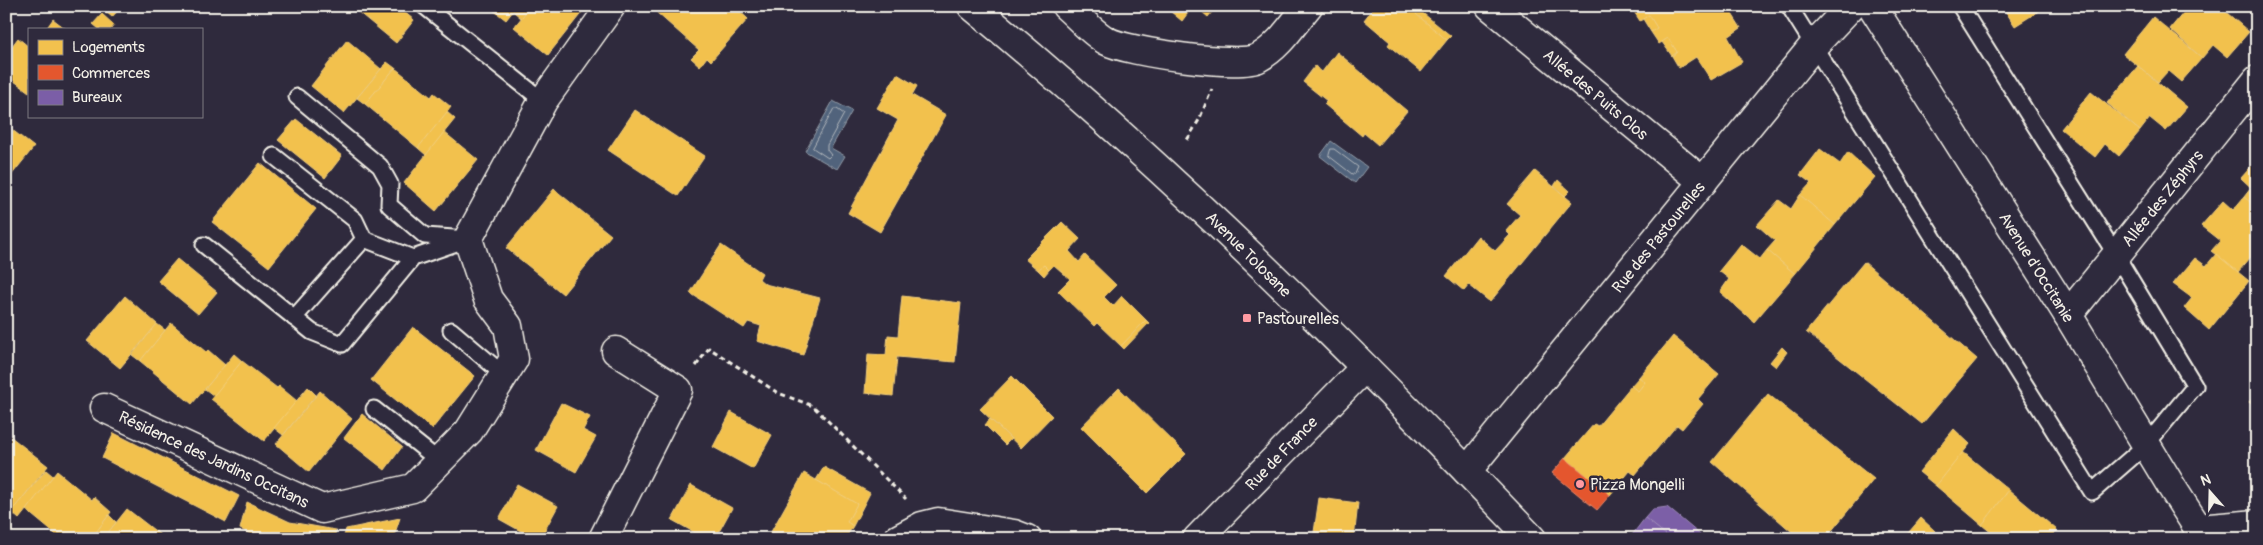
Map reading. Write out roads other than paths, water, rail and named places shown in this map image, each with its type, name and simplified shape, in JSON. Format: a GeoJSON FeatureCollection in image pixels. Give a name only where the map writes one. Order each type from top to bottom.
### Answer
{"type":"FeatureCollection","features":[{"type":"Feature","properties":{"kind":"street"},"geometry":{"type":"LineString","coordinates":[[468,239],[543,101],[611,6]]}},
{"type":"Feature","properties":{"kind":"street","name":"Avenue Tolosane"},"geometry":{"type":"LineString","coordinates":[[972,6],[1108,123],[1200,206],[1467,471],[1532,539]]}},
{"type":"Feature","properties":{"kind":"street"},"geometry":{"type":"LineString","coordinates":[[1066,6],[1107,41],[1135,50],[1224,61],[1256,60],[1273,48],[1308,6]]}},
{"type":"Feature","properties":{"kind":"street","name":"Allée des Puits Clos"},"geometry":{"type":"LineString","coordinates":[[1490,6],[1703,182]]}},
{"type":"Feature","properties":{"kind":"street","name":"Rue des Pastourelles"},"geometry":{"type":"LineString","coordinates":[[1467,471],[1814,46],[1851,6]]}},
{"type":"Feature","properties":{"kind":"street","name":"Avenue d'Occitanie"},"geometry":{"type":"LineString","coordinates":[[1872,6],[2068,316],[2201,534]]}},
{"type":"Feature","properties":{"kind":"street","name":"Allée des Zéphyrs"},"geometry":{"type":"LineString","coordinates":[[2068,316],[2257,80]]}},
{"type":"Feature","properties":{"kind":"street","name":"Résidence des Jardins Occitans"},"geometry":{"type":"LineString","coordinates":[[104,408],[322,509],[413,488],[469,431],[514,360],[508,326],[488,299],[468,239]]}},
{"type":"Feature","properties":{"kind":"street"},"geometry":{"type":"LineString","coordinates":[[603,539],[678,390],[616,352]]}},
{"type":"Feature","properties":{"kind":"street","name":"Rue de France"},"geometry":{"type":"LineString","coordinates":[[1197,539],[1364,368]]}},
{"type":"Feature","properties":{"kind":"street"},"geometry":{"type":"LineString","coordinates":[[898,539],[922,526],[938,522],[1014,534],[1027,539]]}},
{"type":"Feature","properties":{"kind":"street"},"geometry":{"type":"LineString","coordinates":[[2201,534],[2257,524]]}},
{"type":"Feature","properties":{"kind":"lane"},"geometry":{"type":"LineString","coordinates":[[424,6],[543,101]]}},
{"type":"Feature","properties":{"kind":"lane"},"geometry":{"type":"LineString","coordinates":[[1789,6],[2092,492],[2146,445],[2195,386],[2116,255],[1960,6]]}},
{"type":"Feature","properties":{"kind":"lane"},"geometry":{"type":"LineString","coordinates":[[297,96],[380,166],[390,184],[389,205],[425,236],[468,239]]}},
{"type":"Feature","properties":{"kind":"lane"},"geometry":{"type":"LineString","coordinates":[[274,156],[355,220],[364,239],[413,258]]}},
{"type":"Feature","properties":{"kind":"lane"},"geometry":{"type":"LineString","coordinates":[[294,318],[364,239]]}},
{"type":"Feature","properties":{"kind":"lane"},"geometry":{"type":"LineString","coordinates":[[204,245],[312,332],[342,344],[413,258],[468,239]]}},
{"type":"Feature","properties":{"kind":"lane"},"geometry":{"type":"LineString","coordinates":[[451,330],[504,375]]}},
{"type":"Feature","properties":{"kind":"lane"},"geometry":{"type":"LineString","coordinates":[[374,409],[439,461]]}},
{"type":"Feature","properties":{"kind":"water"},"geometry":{"type":"Polygon","coordinates":[[[833,101],[852,111],[831,148],[845,156],[837,169],[805,151],[833,101]]]}},
{"type":"Feature","properties":{"kind":"water"},"geometry":{"type":"Polygon","coordinates":[[[1331,141],[1367,167],[1355,183],[1320,156],[1331,141]]]}},
{"type":"Feature","properties":{"kind":"place","name":"Pastourelles"},"geometry":{"type":"Point","coordinates":[1247,318]}},
{"type":"Feature","properties":{"kind":"place","name":"Pizza Mongelli"},"geometry":{"type":"Point","coordinates":[1580,484]}}]}
